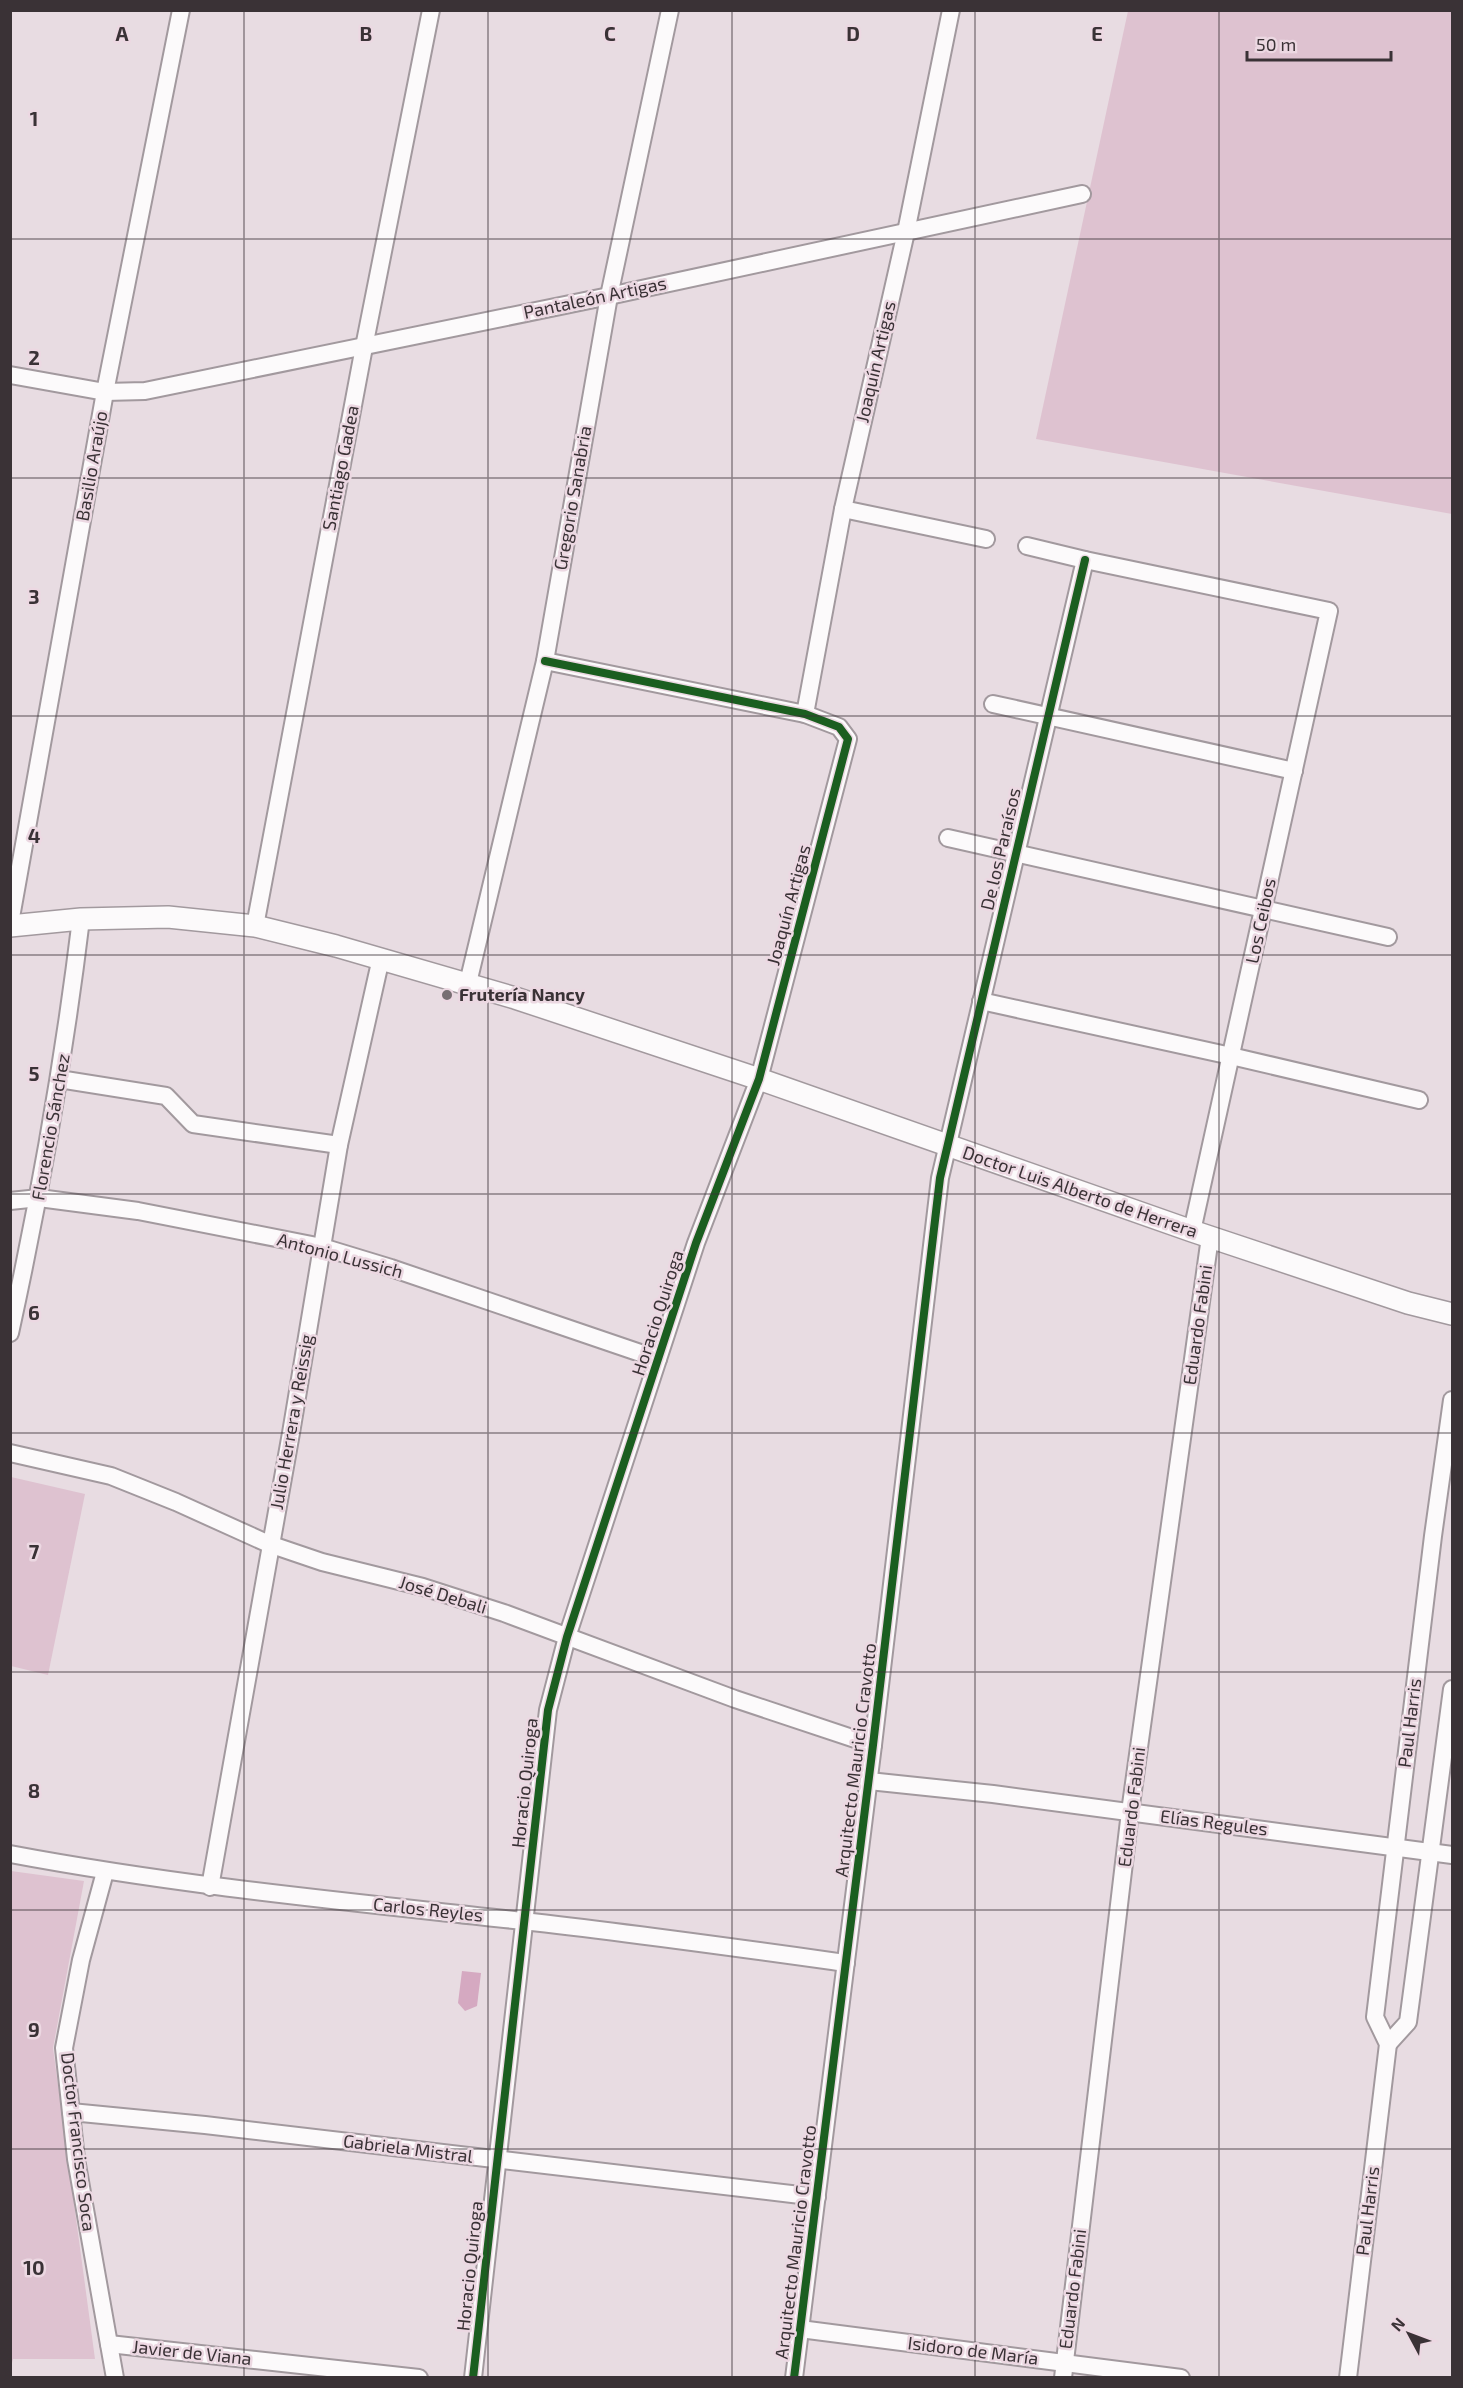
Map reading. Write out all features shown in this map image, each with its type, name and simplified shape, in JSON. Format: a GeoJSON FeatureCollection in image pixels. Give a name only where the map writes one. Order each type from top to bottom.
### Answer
{"type":"FeatureCollection","features":[{"type":"Feature","properties":{"kind":"street","name":"Basilio Araújo"},"geometry":{"type":"LineString","coordinates":[[10,924],[105,392],[181,10]]}},
{"type":"Feature","properties":{"kind":"street","name":"Santiago Gadea"},"geometry":{"type":"LineString","coordinates":[[255,926],[364,347],[431,10]]}},
{"type":"Feature","properties":{"kind":"street","name":"Gregorio Sanabria"},"geometry":{"type":"LineString","coordinates":[[468,983],[545,661],[609,296],[670,10]]}},
{"type":"Feature","properties":{"kind":"street","name":"Joaquín Artigas"},"geometry":{"type":"LineString","coordinates":[[759,1079],[848,739],[839,727],[805,714],[843,509],[906,232],[951,10]]}},
{"type":"Feature","properties":{"kind":"street","name":"Pantaleón Artigas"},"geometry":{"type":"LineString","coordinates":[[10,375],[105,392],[146,391],[609,296],[1082,194]]}},
{"type":"Feature","properties":{"kind":"street"},"geometry":{"type":"LineString","coordinates":[[843,509],[986,539]]}},
{"type":"Feature","properties":{"kind":"street"},"geometry":{"type":"LineString","coordinates":[[1027,546],[1085,560]]}},
{"type":"Feature","properties":{"kind":"street","name":"Los Ceibos"},"geometry":{"type":"LineString","coordinates":[[1085,560],[1329,611],[1231,1056],[1201,1234]]}},
{"type":"Feature","properties":{"kind":"street","name":"De los Paraísos"},"geometry":{"type":"LineString","coordinates":[[947,1145],[1085,560]]}},
{"type":"Feature","properties":{"kind":"street"},"geometry":{"type":"LineString","coordinates":[[545,661],[805,714]]}},
{"type":"Feature","properties":{"kind":"street"},"geometry":{"type":"LineString","coordinates":[[993,704],[1294,771]]}},
{"type":"Feature","properties":{"kind":"street"},"geometry":{"type":"LineString","coordinates":[[948,838],[1388,937]]}},
{"type":"Feature","properties":{"kind":"street","name":"Doctor Luis Alberto de Herrera"},"geometry":{"type":"LineString","coordinates":[[10,924],[81,919],[168,917],[255,926],[381,958],[468,983],[759,1079],[1201,1234],[1408,1303],[1452,1314]]}},
{"type":"Feature","properties":{"kind":"street","name":"Florencio Sánchez"},"geometry":{"type":"LineString","coordinates":[[10,1333],[39,1198],[69,1018],[81,919]]}},
{"type":"Feature","properties":{"kind":"street","name":"Julio Herrera y Reissig"},"geometry":{"type":"LineString","coordinates":[[210,1887],[269,1544],[291,1432],[339,1145],[381,958]]}},
{"type":"Feature","properties":{"kind":"street"},"geometry":{"type":"LineString","coordinates":[[981,1001],[1419,1100]]}},
{"type":"Feature","properties":{"kind":"street"},"geometry":{"type":"LineString","coordinates":[[59,1079],[166,1096],[193,1124],[339,1145]]}},
{"type":"Feature","properties":{"kind":"street","name":"Horacio Quiroga"},"geometry":{"type":"LineString","coordinates":[[473,2378],[548,1710],[567,1637],[696,1243],[759,1079]]}},
{"type":"Feature","properties":{"kind":"street","name":"Arquitecto Mauricio Cravotto"},"geometry":{"type":"LineString","coordinates":[[794,2378],[869,1781],[940,1178],[947,1145]]}},
{"type":"Feature","properties":{"kind":"street","name":"Antonio Lussich"},"geometry":{"type":"LineString","coordinates":[[10,1201],[39,1198],[138,1211],[322,1247],[391,1268],[658,1359]]}},
{"type":"Feature","properties":{"kind":"street","name":"Eduardo Fabini"},"geometry":{"type":"LineString","coordinates":[[1064,2370],[1201,1234]]}},
{"type":"Feature","properties":{"kind":"street","name":"Paul Harris"},"geometry":{"type":"LineString","coordinates":[[1348,2378],[1388,2044],[1376,2017],[1431,1548],[1452,1400]]}},
{"type":"Feature","properties":{"kind":"street","name":"José Debali"},"geometry":{"type":"LineString","coordinates":[[10,1453],[111,1476],[176,1502],[269,1544],[322,1562],[423,1587],[735,1699],[873,1745]]}},
{"type":"Feature","properties":{"kind":"street","name":"Paul Harris"},"geometry":{"type":"LineString","coordinates":[[1388,2044],[1408,2022],[1452,1689]]}},
{"type":"Feature","properties":{"kind":"street","name":"Elías Regules"},"geometry":{"type":"LineString","coordinates":[[869,1781],[993,1794],[1452,1855]]}},
{"type":"Feature","properties":{"kind":"street","name":"Carlos Reyles"},"geometry":{"type":"LineString","coordinates":[[10,1854],[105,1872],[210,1887],[524,1921],[846,1963]]}},
{"type":"Feature","properties":{"kind":"street","name":"Doctor Francisco Soca"},"geometry":{"type":"LineString","coordinates":[[105,1872],[81,1960],[64,2048],[76,2159],[115,2378]]}},
{"type":"Feature","properties":{"kind":"street","name":"Gabriela Mistral"},"geometry":{"type":"LineString","coordinates":[[71,2112],[205,2125],[816,2197]]}},
{"type":"Feature","properties":{"kind":"street","name":"Isidoro de María"},"geometry":{"type":"LineString","coordinates":[[800,2329],[1064,2370],[1181,2378]]}},
{"type":"Feature","properties":{"kind":"street","name":"Javier de Viana"},"geometry":{"type":"LineString","coordinates":[[109,2344],[419,2378]]}},
{"type":"Feature","properties":{"kind":"shaded area"},"geometry":{"type":"Polygon","coordinates":[[[1128,11],[1452,11],[1452,514],[1036,439],[1128,11]]]}},
{"type":"Feature","properties":{"kind":"shaded area"},"geometry":{"type":"Polygon","coordinates":[[[11,1477],[85,1494],[48,1675],[11,1666],[11,1477]]]}},
{"type":"Feature","properties":{"kind":"shaded area"},"geometry":{"type":"Polygon","coordinates":[[[11,1871],[84,1881],[53,2048],[95,2359],[13,2359],[11,2367],[11,1871]]]}},
{"type":"Feature","properties":{"kind":"shaded area"},"geometry":{"type":"Polygon","coordinates":[[[462,1971],[481,1973],[477,2006],[465,2011],[458,2003],[462,1971]]]}},
{"type":"Feature","properties":{"kind":"cycle path"},"geometry":{"type":"LineString","coordinates":[[794,2378],[873,1745],[940,1178],[1085,560]]}},
{"type":"Feature","properties":{"kind":"cycle path"},"geometry":{"type":"LineString","coordinates":[[473,2378],[548,1710],[567,1637],[696,1243],[759,1079],[848,739],[839,727],[805,714],[545,661]]}},
{"type":"Feature","properties":{"kind":"place","name":"Frutería Nancy"},"geometry":{"type":"Point","coordinates":[447,995]}}]}
